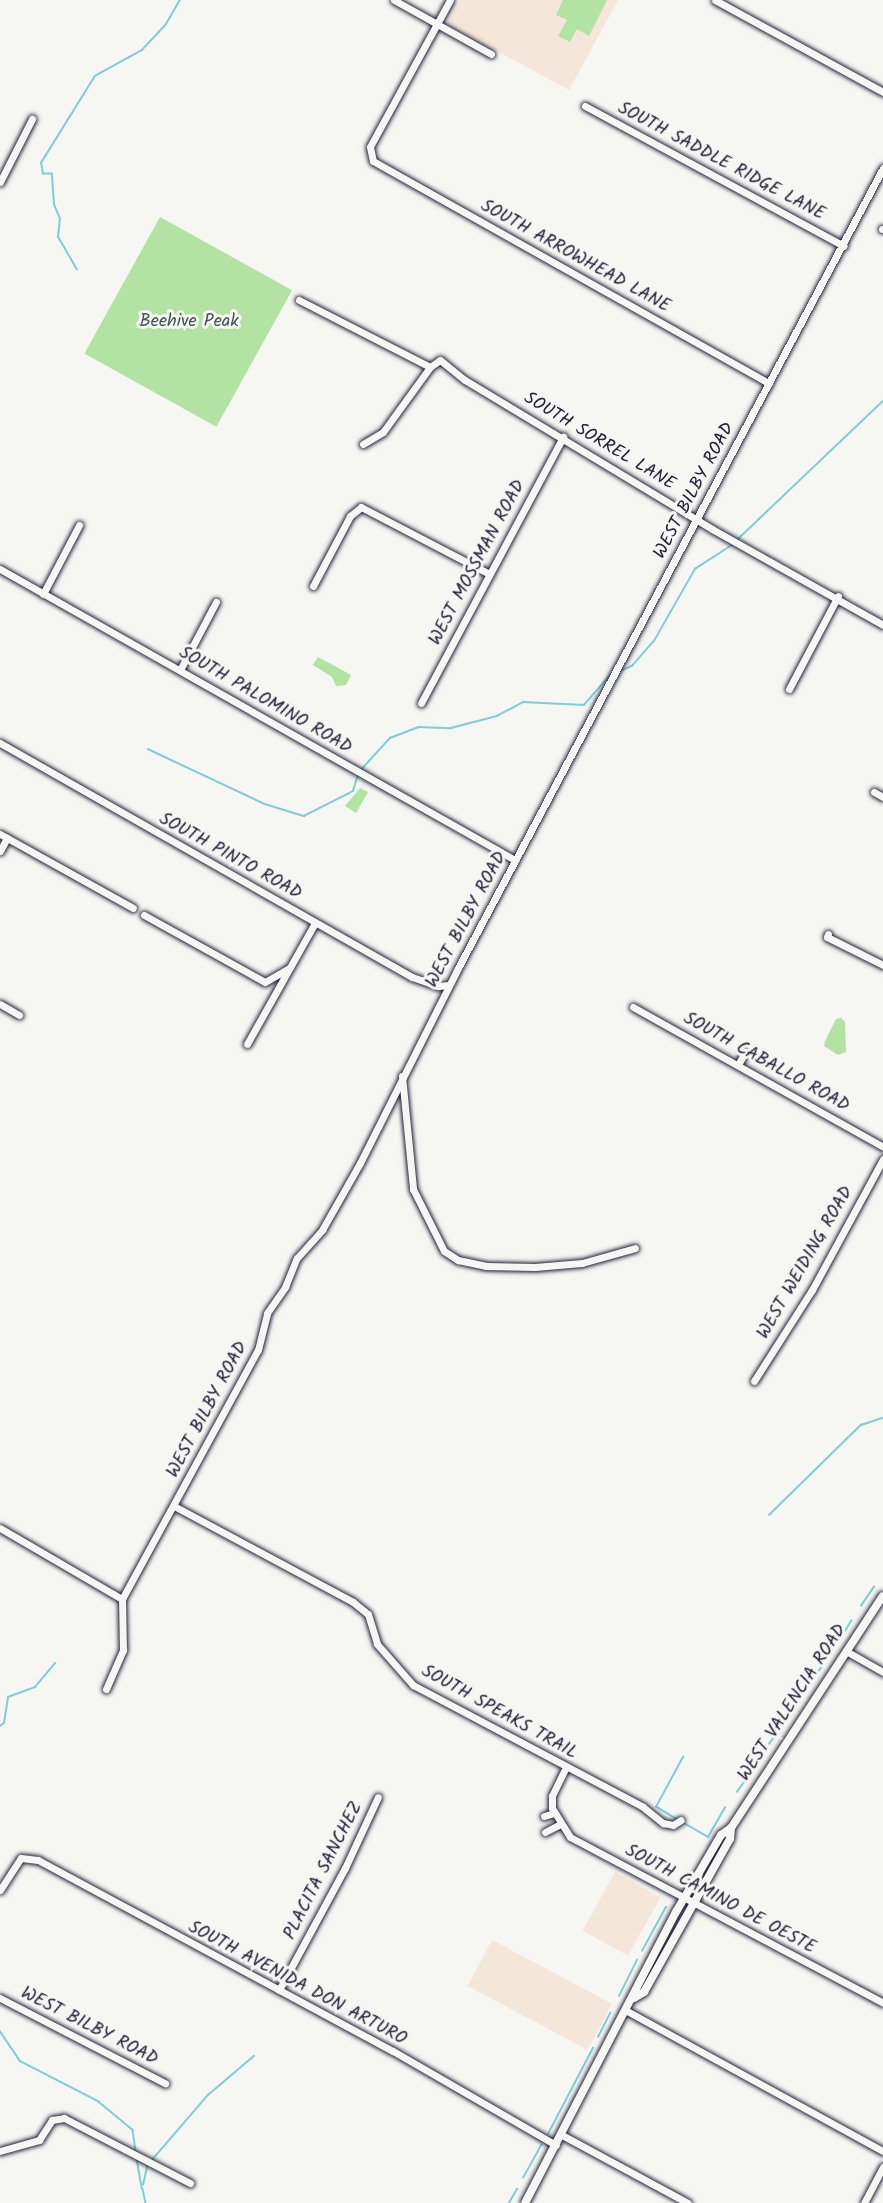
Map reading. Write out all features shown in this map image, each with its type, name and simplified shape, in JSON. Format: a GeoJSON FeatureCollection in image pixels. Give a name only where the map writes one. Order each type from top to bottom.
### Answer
{"type":"FeatureCollection","features":[{"type":"Feature","properties":{"kind":"main road","name":"WEST VALENCIA ROAD"},"geometry":{"type":"LineString","coordinates":[[525,2203],[634,1998],[644,1992],[687,1901],[730,1839],[731,1828],[883,1596]]}},
{"type":"Feature","properties":{"kind":"street"},"geometry":{"type":"LineString","coordinates":[[394,0],[491,54]]}},
{"type":"Feature","properties":{"kind":"street"},"geometry":{"type":"LineString","coordinates":[[436,24],[450,0]]}},
{"type":"Feature","properties":{"kind":"street"},"geometry":{"type":"LineString","coordinates":[[715,0],[883,93]]}},
{"type":"Feature","properties":{"kind":"street","name":"SOUTH ARROWHEAD LANE"},"geometry":{"type":"LineString","coordinates":[[436,24],[370,147],[369,156],[769,383]]}},
{"type":"Feature","properties":{"kind":"street","name":"SOUTH SADDLE RIDGE LANE"},"geometry":{"type":"LineString","coordinates":[[585,106],[843,246]]}},
{"type":"Feature","properties":{"kind":"street"},"geometry":{"type":"LineString","coordinates":[[0,182],[32,119]]}},
{"type":"Feature","properties":{"kind":"street","name":"WEST BILBY ROAD"},"geometry":{"type":"LineString","coordinates":[[122,1599],[174,1506],[201,1450],[258,1350],[264,1320],[285,1287],[297,1258],[322,1230],[335,1209],[449,985],[883,168]]}},
{"type":"Feature","properties":{"kind":"street","name":"SOUTH SORREL LANE"},"geometry":{"type":"LineString","coordinates":[[299,300],[430,367],[440,360],[465,380],[697,518],[838,596],[883,625]]}},
{"type":"Feature","properties":{"kind":"street"},"geometry":{"type":"LineString","coordinates":[[363,444],[383,432],[430,367]]}},
{"type":"Feature","properties":{"kind":"street","name":"WEST MOSSMAN ROAD"},"geometry":{"type":"LineString","coordinates":[[421,703],[488,573],[563,437]]}},
{"type":"Feature","properties":{"kind":"street"},"geometry":{"type":"LineString","coordinates":[[313,586],[350,516],[361,507],[488,573]]}},
{"type":"Feature","properties":{"kind":"street"},"geometry":{"type":"LineString","coordinates":[[43,594],[79,525]]}},
{"type":"Feature","properties":{"kind":"street","name":"SOUTH PALOMINO ROAD"},"geometry":{"type":"LineString","coordinates":[[0,569],[515,860]]}},
{"type":"Feature","properties":{"kind":"street"},"geometry":{"type":"LineString","coordinates":[[789,688],[838,596]]}},
{"type":"Feature","properties":{"kind":"street"},"geometry":{"type":"LineString","coordinates":[[180,670],[216,602]]}},
{"type":"Feature","properties":{"kind":"street","name":"SOUTH PINTO ROAD"},"geometry":{"type":"LineString","coordinates":[[0,743],[424,983],[449,985]]}},
{"type":"Feature","properties":{"kind":"street"},"geometry":{"type":"LineString","coordinates":[[874,792],[883,797]]}},
{"type":"Feature","properties":{"kind":"street"},"geometry":{"type":"LineString","coordinates":[[0,851],[3,836],[133,908]]}},
{"type":"Feature","properties":{"kind":"street"},"geometry":{"type":"LineString","coordinates":[[144,915],[265,982],[289,968]]}},
{"type":"Feature","properties":{"kind":"street"},"geometry":{"type":"LineString","coordinates":[[247,1044],[315,922]]}},
{"type":"Feature","properties":{"kind":"street"},"geometry":{"type":"LineString","coordinates":[[827,935],[883,965]]}},
{"type":"Feature","properties":{"kind":"street"},"geometry":{"type":"LineString","coordinates":[[0,1004],[20,1015]]}},
{"type":"Feature","properties":{"kind":"street","name":"SOUTH CABALLO ROAD"},"geometry":{"type":"LineString","coordinates":[[633,1007],[738,1063],[883,1147]]}},
{"type":"Feature","properties":{"kind":"street"},"geometry":{"type":"LineString","coordinates":[[738,1063],[745,1052]]}},
{"type":"Feature","properties":{"kind":"street"},"geometry":{"type":"LineString","coordinates":[[402,1075],[413,1189],[444,1251],[458,1260],[486,1266],[536,1267],[582,1263],[635,1248]]}},
{"type":"Feature","properties":{"kind":"street","name":"WEST WEIDING ROAD"},"geometry":{"type":"LineString","coordinates":[[754,1381],[812,1290],[883,1159]]}},
{"type":"Feature","properties":{"kind":"street","name":"SOUTH SPEAKS TRAIL"},"geometry":{"type":"LineString","coordinates":[[174,1506],[353,1602],[368,1614],[377,1644],[413,1684],[643,1807],[663,1823],[673,1826],[681,1820]]}},
{"type":"Feature","properties":{"kind":"street"},"geometry":{"type":"LineString","coordinates":[[0,1528],[122,1599],[123,1650],[106,1689]]}},
{"type":"Feature","properties":{"kind":"street"},"geometry":{"type":"LineString","coordinates":[[846,1651],[883,1672]]}},
{"type":"Feature","properties":{"kind":"street","name":"SOUTH CAMINO DE OESTE"},"geometry":{"type":"LineString","coordinates":[[566,1767],[552,1796],[554,1813],[559,1825],[570,1837],[883,2003]]}},
{"type":"Feature","properties":{"kind":"street","name":"PLACITA SANCHEZ"},"geometry":{"type":"LineString","coordinates":[[279,1990],[345,1868],[378,1797]]}},
{"type":"Feature","properties":{"kind":"street"},"geometry":{"type":"LineString","coordinates":[[544,1816],[554,1813]]}},
{"type":"Feature","properties":{"kind":"street"},"geometry":{"type":"LineString","coordinates":[[545,1832],[559,1825]]}},
{"type":"Feature","properties":{"kind":"street","name":"SOUTH AVENIDA DON ARTURO"},"geometry":{"type":"LineString","coordinates":[[0,1890],[21,1858],[38,1860],[279,1990],[556,2145]]}},
{"type":"Feature","properties":{"kind":"street","name":"WEST BILBY ROAD"},"geometry":{"type":"LineString","coordinates":[[0,1998],[165,2083]]}},
{"type":"Feature","properties":{"kind":"street"},"geometry":{"type":"LineString","coordinates":[[627,2011],[883,2151]]}},
{"type":"Feature","properties":{"kind":"street"},"geometry":{"type":"LineString","coordinates":[[0,2151],[39,2140],[52,2120],[64,2118],[190,2183]]}},
{"type":"Feature","properties":{"kind":"street"},"geometry":{"type":"LineString","coordinates":[[562,2135],[688,2203]]}},
{"type":"Feature","properties":{"kind":"street"},"geometry":{"type":"LineString","coordinates":[[864,2203],[883,2167]]}},
{"type":"Feature","properties":{"kind":"shaded area"},"geometry":{"type":"Polygon","coordinates":[[[460,0],[618,0],[569,90],[447,24],[460,0]]]}},
{"type":"Feature","properties":{"kind":"shaded area"},"geometry":{"type":"Polygon","coordinates":[[[615,1872],[660,1897],[628,1956],[583,1931],[615,1872]]]}},
{"type":"Feature","properties":{"kind":"shaded area"},"geometry":{"type":"Polygon","coordinates":[[[492,1940],[612,2004],[588,2050],[468,1986],[492,1940]]]}},
{"type":"Feature","properties":{"kind":"green space"},"geometry":{"type":"Polygon","coordinates":[[[563,0],[607,0],[589,36],[577,29],[570,42],[558,36],[567,20],[556,15],[563,0]]]}},
{"type":"Feature","properties":{"kind":"green space","name":"Beehive Peak"},"geometry":{"type":"Polygon","coordinates":[[[160,217],[292,290],[216,427],[84,353],[160,217]]]}},
{"type":"Feature","properties":{"kind":"green space"},"geometry":{"type":"Polygon","coordinates":[[[318,657],[351,675],[346,685],[336,686],[332,677],[313,665],[318,657]]]}},
{"type":"Feature","properties":{"kind":"green space"},"geometry":{"type":"Polygon","coordinates":[[[360,788],[368,792],[356,813],[345,806],[360,788]]]}},
{"type":"Feature","properties":{"kind":"green space"},"geometry":{"type":"Polygon","coordinates":[[[841,1018],[845,1022],[846,1052],[838,1055],[824,1046],[836,1019],[841,1018]]]}},
{"type":"Feature","properties":{"kind":"waterway"},"geometry":{"type":"LineString","coordinates":[[77,270],[58,237],[60,219],[54,205],[52,174],[43,174],[41,163],[95,76],[142,50],[166,24],[180,0]]}},
{"type":"Feature","properties":{"kind":"waterway"},"geometry":{"type":"LineString","coordinates":[[738,539],[883,401]]}},
{"type":"Feature","properties":{"kind":"waterway"},"geometry":{"type":"LineString","coordinates":[[620,671],[632,666],[654,641],[695,569],[732,545]]}},
{"type":"Feature","properties":{"kind":"waterway"},"geometry":{"type":"LineString","coordinates":[[360,771],[390,738],[419,727],[451,728],[497,716],[523,702],[584,705],[610,675]]}},
{"type":"Feature","properties":{"kind":"waterway"},"geometry":{"type":"LineString","coordinates":[[148,749],[265,804],[304,816],[353,791],[358,775]]}},
{"type":"Feature","properties":{"kind":"waterway"},"geometry":{"type":"LineString","coordinates":[[769,1515],[861,1425],[883,1418]]}},
{"type":"Feature","properties":{"kind":"waterway"},"geometry":{"type":"LineString","coordinates":[[861,1606],[874,1587]]}},
{"type":"Feature","properties":{"kind":"waterway"},"geometry":{"type":"LineString","coordinates":[[845,1631],[851,1621]]}},
{"type":"Feature","properties":{"kind":"waterway"},"geometry":{"type":"LineString","coordinates":[[828,1657],[832,1650]]}},
{"type":"Feature","properties":{"kind":"waterway"},"geometry":{"type":"LineString","coordinates":[[0,1726],[4,1723],[8,1697],[35,1687],[55,1663]]}},
{"type":"Feature","properties":{"kind":"waterway"},"geometry":{"type":"LineString","coordinates":[[818,1672],[824,1663]]}},
{"type":"Feature","properties":{"kind":"waterway"},"geometry":{"type":"LineString","coordinates":[[804,1693],[812,1681]]}},
{"type":"Feature","properties":{"kind":"waterway"},"geometry":{"type":"LineString","coordinates":[[788,1717],[797,1703]]}},
{"type":"Feature","properties":{"kind":"waterway"},"geometry":{"type":"LineString","coordinates":[[769,1744],[784,1723]]}},
{"type":"Feature","properties":{"kind":"waterway"},"geometry":{"type":"LineString","coordinates":[[737,1792],[764,1754]]}},
{"type":"Feature","properties":{"kind":"waterway"},"geometry":{"type":"LineString","coordinates":[[676,1819],[656,1807],[683,1757]]}},
{"type":"Feature","properties":{"kind":"waterway"},"geometry":{"type":"LineString","coordinates":[[684,1823],[708,1837],[725,1807]]}},
{"type":"Feature","properties":{"kind":"waterway"},"geometry":{"type":"LineString","coordinates":[[642,1951],[666,1907]]}},
{"type":"Feature","properties":{"kind":"waterway"},"geometry":{"type":"LineString","coordinates":[[619,1996],[637,1960]]}},
{"type":"Feature","properties":{"kind":"waterway"},"geometry":{"type":"LineString","coordinates":[[598,2037],[610,2013]]}},
{"type":"Feature","properties":{"kind":"waterway"},"geometry":{"type":"LineString","coordinates":[[0,2031],[20,2061],[98,2101],[133,2130],[136,2152]]}},
{"type":"Feature","properties":{"kind":"waterway"},"geometry":{"type":"LineString","coordinates":[[548,2134],[593,2048]]}},
{"type":"Feature","properties":{"kind":"waterway"},"geometry":{"type":"LineString","coordinates":[[152,2160],[208,2095],[254,2056]]}},
{"type":"Feature","properties":{"kind":"waterway"},"geometry":{"type":"LineString","coordinates":[[523,2178],[541,2145]]}},
{"type":"Feature","properties":{"kind":"waterway"},"geometry":{"type":"LineString","coordinates":[[137,2159],[142,2188]]}},
{"type":"Feature","properties":{"kind":"waterway"},"geometry":{"type":"LineString","coordinates":[[143,2185],[148,2163]]}},
{"type":"Feature","properties":{"kind":"waterway"},"geometry":{"type":"LineString","coordinates":[[143,2189],[146,2203]]}},
{"type":"Feature","properties":{"kind":"waterway"},"geometry":{"type":"LineString","coordinates":[[509,2203],[517,2189]]}}]}
